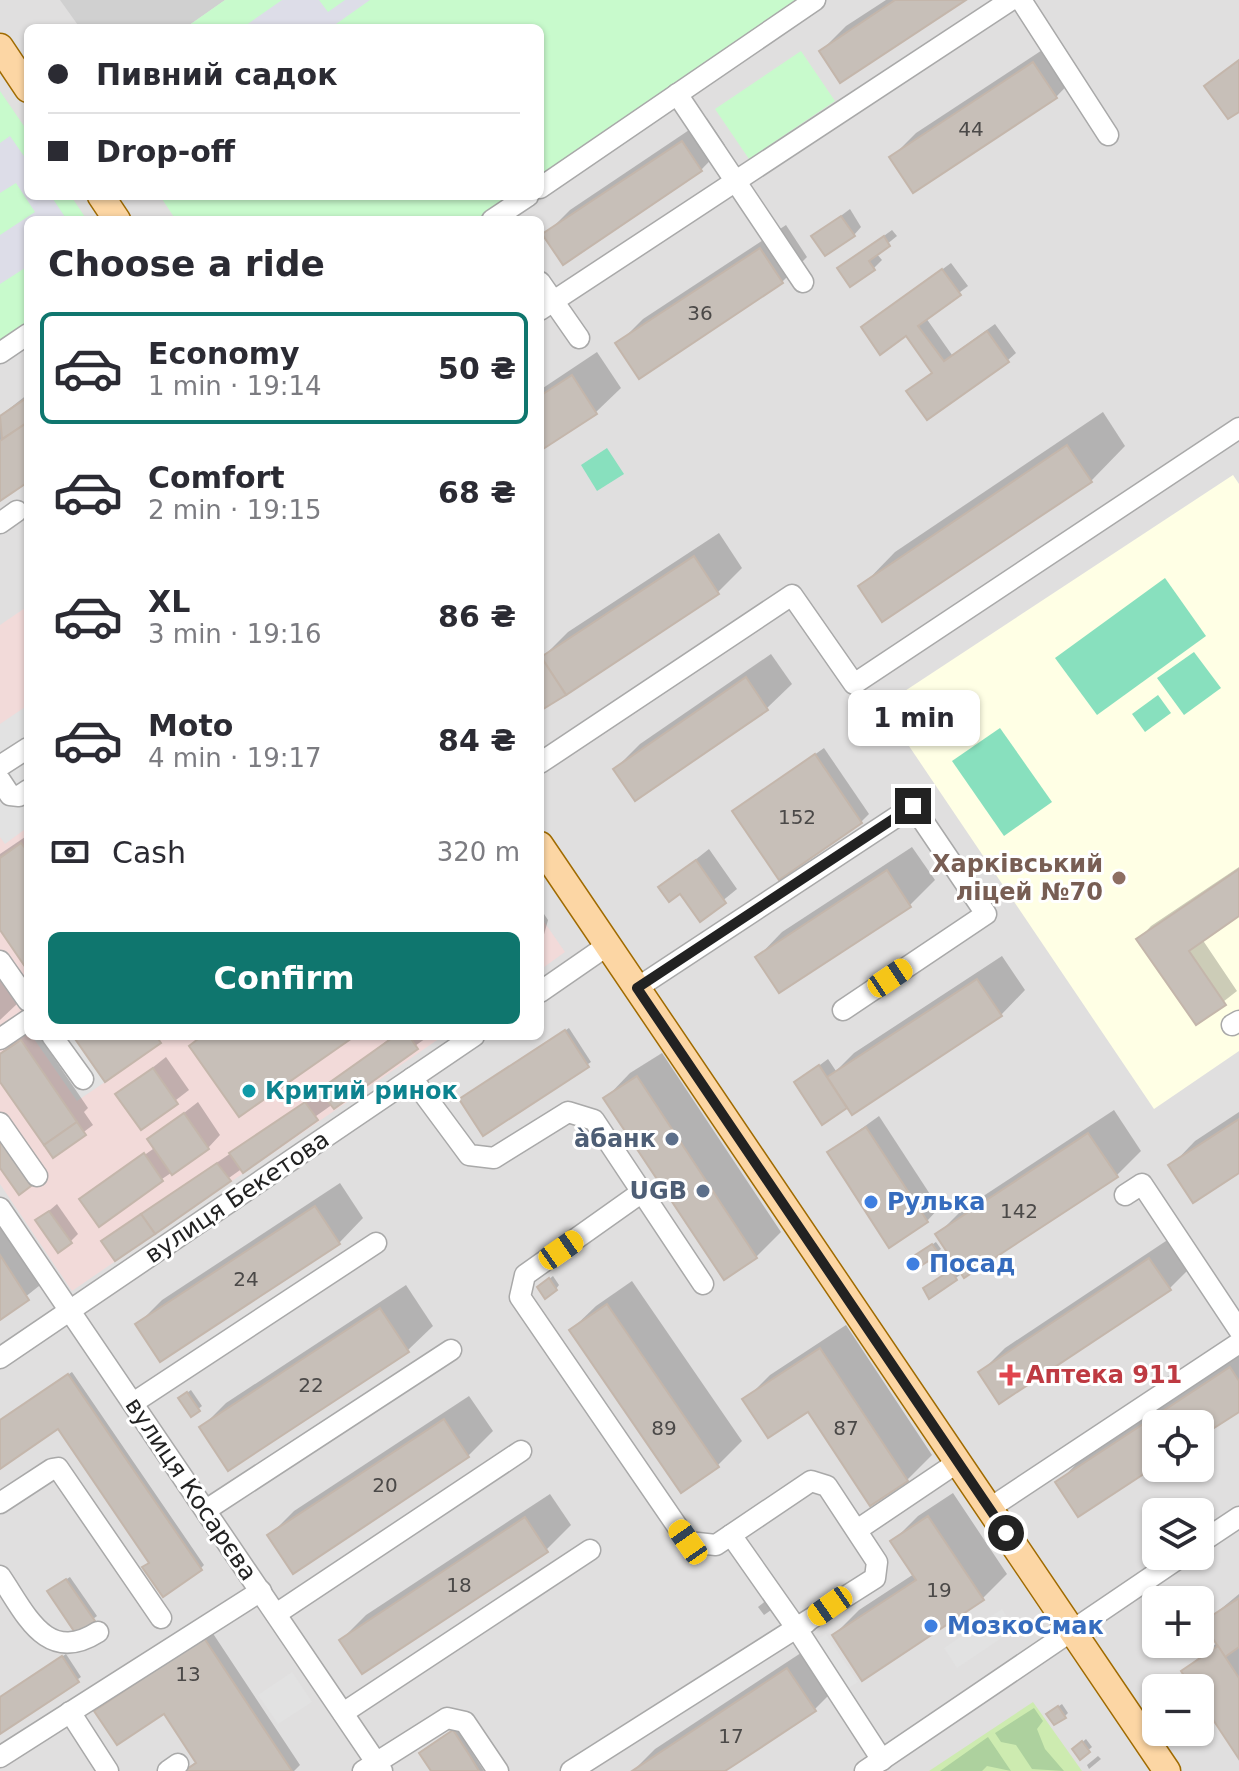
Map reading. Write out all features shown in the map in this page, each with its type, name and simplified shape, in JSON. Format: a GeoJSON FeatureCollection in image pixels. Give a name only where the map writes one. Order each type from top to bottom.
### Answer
{"type":"FeatureCollection","features":[{"type":"Feature","properties":{"kind":"main road"},"geometry":{"type":"LineString","coordinates":[[3,58],[24,84]]}},
{"type":"Feature","properties":{"kind":"main road"},"geometry":{"type":"LineString","coordinates":[[544,851],[1167,1771]]}},
{"type":"Feature","properties":{"kind":"street"},"geometry":{"type":"LineString","coordinates":[[544,185],[815,0]]}},
{"type":"Feature","properties":{"kind":"street"},"geometry":{"type":"LineString","coordinates":[[579,338],[547,306],[1011,0]]}},
{"type":"Feature","properties":{"kind":"street"},"geometry":{"type":"LineString","coordinates":[[1021,0],[1108,135]]}},
{"type":"Feature","properties":{"kind":"street"},"geometry":{"type":"LineString","coordinates":[[677,94],[803,282]]}},
{"type":"Feature","properties":{"kind":"street"},"geometry":{"type":"LineString","coordinates":[[500,216],[522,200]]}},
{"type":"Feature","properties":{"kind":"street"},"geometry":{"type":"LineString","coordinates":[[0,353],[24,337]]}},
{"type":"Feature","properties":{"kind":"street"},"geometry":{"type":"LineString","coordinates":[[544,760],[792,595],[854,684],[1239,428]]}},
{"type":"Feature","properties":{"kind":"street"},"geometry":{"type":"LineString","coordinates":[[0,766],[24,751]]}},
{"type":"Feature","properties":{"kind":"street"},"geometry":{"type":"LineString","coordinates":[[0,780],[10,795],[19,796],[24,793]]}},
{"type":"Feature","properties":{"kind":"street"},"geometry":{"type":"LineString","coordinates":[[637,988],[913,806],[986,914],[843,1010]]}},
{"type":"Feature","properties":{"kind":"street"},"geometry":{"type":"LineString","coordinates":[[544,989],[608,945]]}},
{"type":"Feature","properties":{"kind":"street"},"geometry":{"type":"LineString","coordinates":[[0,961],[24,995]]}},
{"type":"Feature","properties":{"kind":"street"},"geometry":{"type":"LineString","coordinates":[[0,1039],[24,1023]]}},
{"type":"Feature","properties":{"kind":"street"},"geometry":{"type":"LineString","coordinates":[[55,1040],[83,1079]]}},
{"type":"Feature","properties":{"kind":"street","name":"вулиця Бекетова"},"geometry":{"type":"LineString","coordinates":[[0,1358],[468,1040]]}},
{"type":"Feature","properties":{"kind":"street"},"geometry":{"type":"LineString","coordinates":[[412,1078],[469,1155],[494,1158],[568,1112],[594,1120],[703,1284]]}},
{"type":"Feature","properties":{"kind":"street"},"geometry":{"type":"LineString","coordinates":[[0,1123],[37,1176]]}},
{"type":"Feature","properties":{"kind":"street"},"geometry":{"type":"LineString","coordinates":[[1125,1195],[1142,1184],[1239,1330]]}},
{"type":"Feature","properties":{"kind":"street"},"geometry":{"type":"LineString","coordinates":[[586,1767],[875,1578],[877,1562],[827,1486],[811,1481],[716,1545],[688,1542],[520,1297],[525,1275],[642,1192]]}},
{"type":"Feature","properties":{"kind":"street","name":"вулиця Косарєва"},"geometry":{"type":"LineString","coordinates":[[0,1208],[343,1713],[374,1768]]}},
{"type":"Feature","properties":{"kind":"street"},"geometry":{"type":"LineString","coordinates":[[133,1403],[376,1243]]}},
{"type":"Feature","properties":{"kind":"street"},"geometry":{"type":"LineString","coordinates":[[990,1508],[1239,1343]]}},
{"type":"Feature","properties":{"kind":"street"},"geometry":{"type":"LineString","coordinates":[[206,1510],[451,1350]]}},
{"type":"Feature","properties":{"kind":"street"},"geometry":{"type":"LineString","coordinates":[[276,1614],[521,1451]]}},
{"type":"Feature","properties":{"kind":"street"},"geometry":{"type":"LineString","coordinates":[[857,1530],[958,1462]]}},
{"type":"Feature","properties":{"kind":"street"},"geometry":{"type":"LineString","coordinates":[[0,1503],[58,1468],[161,1618]]}},
{"type":"Feature","properties":{"kind":"street"},"geometry":{"type":"LineString","coordinates":[[1214,1534],[1239,1517]]}},
{"type":"Feature","properties":{"kind":"street"},"geometry":{"type":"LineString","coordinates":[[731,1535],[797,1629],[874,1765],[1161,1570]]}},
{"type":"Feature","properties":{"kind":"street"},"geometry":{"type":"LineString","coordinates":[[343,1713],[590,1550]]}},
{"type":"Feature","properties":{"kind":"street"},"geometry":{"type":"LineString","coordinates":[[0,1576],[33,1624],[47,1638],[67,1645],[84,1641],[98,1632]]}},
{"type":"Feature","properties":{"kind":"street"},"geometry":{"type":"LineString","coordinates":[[0,1757],[261,1591]]}},
{"type":"Feature","properties":{"kind":"street"},"geometry":{"type":"LineString","coordinates":[[70,1712],[108,1771]]}},
{"type":"Feature","properties":{"kind":"street"},"geometry":{"type":"LineString","coordinates":[[374,1768],[447,1718],[465,1722],[498,1771]]}},
{"type":"Feature","properties":{"kind":"shaded area"},"geometry":{"type":"Polygon","coordinates":[[[0,0],[1239,0],[1239,1771],[0,1771],[0,0]]]}},
{"type":"Feature","properties":{"kind":"shaded area"},"geometry":{"type":"Polygon","coordinates":[[[60,0],[225,0],[191,24],[77,24],[60,0]]]}},
{"type":"Feature","properties":{"kind":"shaded area"},"geometry":{"type":"Polygon","coordinates":[[[282,0],[319,0],[328,12],[345,0],[370,0],[336,24],[248,24],[282,0]]]}},
{"type":"Feature","properties":{"kind":"shaded area"},"geometry":{"type":"Polygon","coordinates":[[[10,136],[24,156],[24,195],[16,183],[0,193],[0,143],[10,136]]]}},
{"type":"Feature","properties":{"kind":"shaded area"},"geometry":{"type":"Polygon","coordinates":[[[27,200],[54,200],[64,216],[29,216],[35,212],[27,200]]]}},
{"type":"Feature","properties":{"kind":"shaded area"},"geometry":{"type":"Polygon","coordinates":[[[24,219],[24,269],[0,284],[0,235],[24,219]]]}},
{"type":"Feature","properties":{"kind":"shaded area","name":"Харківський ліцей №70"},"geometry":{"type":"Polygon","coordinates":[[[1233,475],[1239,484],[1239,1051],[1154,1109],[882,706],[1233,475]]]}},
{"type":"Feature","properties":{"kind":"shaded area"},"geometry":{"type":"Polygon","coordinates":[[[24,609],[24,1040],[437,1040],[72,1291],[0,1184],[0,625],[24,609]]]}},
{"type":"Feature","properties":{"kind":"shaded area"},"geometry":{"type":"Polygon","coordinates":[[[24,708],[24,830],[5,844],[0,837],[0,724],[24,708]]]}},
{"type":"Feature","properties":{"kind":"shaded area"},"geometry":{"type":"Polygon","coordinates":[[[544,922],[565,952],[544,967],[544,922]]]}},
{"type":"Feature","properties":{"kind":"shaded area"},"geometry":{"type":"Polygon","coordinates":[[[35,1040],[76,1040],[105,1082],[77,1101],[35,1040]]]}},
{"type":"Feature","properties":{"kind":"shaded area"},"geometry":{"type":"Polygon","coordinates":[[[1002,1609],[1015,1629],[957,1668],[944,1648],[1002,1609]]]}},
{"type":"Feature","properties":{"kind":"shaded area"},"geometry":{"type":"Polygon","coordinates":[[[826,1634],[858,1682],[839,1694],[807,1646],[826,1634]]]}},
{"type":"Feature","properties":{"kind":"shaded area"},"geometry":{"type":"Polygon","coordinates":[[[292,1672],[312,1702],[278,1724],[258,1695],[292,1672]]]}},
{"type":"Feature","properties":{"kind":"green space"},"geometry":{"type":"Polygon","coordinates":[[[225,0],[811,0],[544,185],[544,24],[191,24],[225,0]]]}},
{"type":"Feature","properties":{"kind":"green space"},"geometry":{"type":"Polygon","coordinates":[[[801,51],[835,101],[749,159],[715,109],[801,51]]]}},
{"type":"Feature","properties":{"kind":"green space"},"geometry":{"type":"Polygon","coordinates":[[[0,91],[24,126],[24,200],[74,200],[84,216],[24,216],[24,336],[0,352],[0,91]]]}},
{"type":"Feature","properties":{"kind":"green space"},"geometry":{"type":"Polygon","coordinates":[[[163,200],[522,200],[498,216],[173,216],[163,200]]]}},
{"type":"Feature","properties":{"kind":"green space"},"geometry":{"type":"Polygon","coordinates":[[[607,448],[624,474],[597,491],[581,465],[607,448]]]}},
{"type":"Feature","properties":{"kind":"green space"},"geometry":{"type":"Polygon","coordinates":[[[1165,578],[1206,636],[1097,715],[1055,658],[1165,578]]]}},
{"type":"Feature","properties":{"kind":"green space"},"geometry":{"type":"Polygon","coordinates":[[[1194,652],[1221,688],[1184,715],[1157,678],[1194,652]]]}},
{"type":"Feature","properties":{"kind":"green space"},"geometry":{"type":"Polygon","coordinates":[[[1158,695],[1171,713],[1145,732],[1132,714],[1158,695]]]}},
{"type":"Feature","properties":{"kind":"green space"},"geometry":{"type":"Polygon","coordinates":[[[1000,728],[1052,802],[1004,836],[952,761],[1000,728]]]}},
{"type":"Feature","properties":{"kind":"green space"},"geometry":{"type":"Polygon","coordinates":[[[1033,1702],[1082,1771],[929,1771],[1033,1702]]]}},
{"type":"Feature","properties":{"kind":"green space"},"geometry":{"type":"Polygon","coordinates":[[[1034,1708],[1043,1721],[1037,1729],[1045,1749],[1064,1771],[1032,1769],[1016,1745],[1001,1742],[995,1733],[1034,1708]]]}},
{"type":"Feature","properties":{"kind":"green space"},"geometry":{"type":"Polygon","coordinates":[[[988,1737],[1011,1771],[987,1766],[982,1771],[940,1771],[988,1737]]]}},
{"type":"Feature","properties":{"kind":"building"},"geometry":{"type":"Polygon","coordinates":[[[895,0],[966,0],[840,83],[819,51],[895,0]]]}},
{"type":"Feature","properties":{"kind":"building"},"geometry":{"type":"Polygon","coordinates":[[[1239,60],[1239,112],[1228,119],[1204,86],[1239,60]]]}},
{"type":"Feature","properties":{"kind":"building"},"geometry":{"type":"Polygon","coordinates":[[[1033,62],[1057,98],[913,193],[889,157],[1033,62]]]}},
{"type":"Feature","properties":{"kind":"building"},"geometry":{"type":"Polygon","coordinates":[[[682,141],[702,171],[563,265],[544,233],[682,141]]]}},
{"type":"Feature","properties":{"kind":"building"},"geometry":{"type":"Polygon","coordinates":[[[841,216],[855,236],[825,256],[811,236],[841,216]]]}},
{"type":"Feature","properties":{"kind":"building"},"geometry":{"type":"Polygon","coordinates":[[[884,236],[890,246],[869,261],[875,270],[850,287],[837,268],[884,236]]]}},
{"type":"Feature","properties":{"kind":"building"},"geometry":{"type":"Polygon","coordinates":[[[760,248],[783,283],[639,379],[615,343],[760,248]]]}},
{"type":"Feature","properties":{"kind":"building"},"geometry":{"type":"Polygon","coordinates":[[[942,269],[961,295],[918,326],[944,361],[987,331],[1009,362],[927,420],[906,391],[932,373],[906,336],[880,355],[861,327],[942,269]]]}},
{"type":"Feature","properties":{"kind":"building"},"geometry":{"type":"Polygon","coordinates":[[[572,375],[597,414],[544,448],[544,393],[572,375]]]}},
{"type":"Feature","properties":{"kind":"building"},"geometry":{"type":"Polygon","coordinates":[[[24,400],[24,425],[2,439],[0,416],[24,400]]]}},
{"type":"Feature","properties":{"kind":"building"},"geometry":{"type":"Polygon","coordinates":[[[24,425],[24,485],[0,501],[0,441],[24,425]]]}},
{"type":"Feature","properties":{"kind":"building"},"geometry":{"type":"Polygon","coordinates":[[[1067,445],[1092,482],[882,622],[858,586],[1067,445]]]}},
{"type":"Feature","properties":{"kind":"building"},"geometry":{"type":"Polygon","coordinates":[[[694,556],[719,594],[566,695],[544,662],[544,655],[694,556]]]}},
{"type":"Feature","properties":{"kind":"building"},"geometry":{"type":"Polygon","coordinates":[[[544,662],[566,695],[544,709],[544,662]]]}},
{"type":"Feature","properties":{"kind":"building"},"geometry":{"type":"Polygon","coordinates":[[[746,677],[768,710],[635,801],[613,769],[746,677]]]}},
{"type":"Feature","properties":{"kind":"building"},"geometry":{"type":"Polygon","coordinates":[[[815,754],[862,823],[779,880],[732,811],[815,754]]]}},
{"type":"Feature","properties":{"kind":"building"},"geometry":{"type":"Polygon","coordinates":[[[21,843],[24,847],[24,965],[0,930],[0,858],[21,843]]]}},
{"type":"Feature","properties":{"kind":"building"},"geometry":{"type":"Polygon","coordinates":[[[696,860],[726,903],[700,922],[680,894],[669,902],[658,887],[696,860]]]}},
{"type":"Feature","properties":{"kind":"building"},"geometry":{"type":"Polygon","coordinates":[[[1239,869],[1239,916],[1189,951],[1226,1005],[1196,1025],[1136,939],[1239,869]]]}},
{"type":"Feature","properties":{"kind":"building"},"geometry":{"type":"Polygon","coordinates":[[[887,870],[911,907],[779,993],[755,957],[887,870]]]}},
{"type":"Feature","properties":{"kind":"building"},"geometry":{"type":"Polygon","coordinates":[[[977,979],[1002,1016],[852,1115],[827,1077],[977,979]]]}},
{"type":"Feature","properties":{"kind":"building"},"geometry":{"type":"Polygon","coordinates":[[[565,1030],[589,1067],[483,1136],[459,1099],[565,1030]]]}},
{"type":"Feature","properties":{"kind":"building"},"geometry":{"type":"Polygon","coordinates":[[[21,1040],[77,1122],[44,1145],[0,1082],[0,1054],[21,1040]]]}},
{"type":"Feature","properties":{"kind":"building"},"geometry":{"type":"Polygon","coordinates":[[[76,1040],[159,1040],[161,1043],[105,1082],[76,1040]]]}},
{"type":"Feature","properties":{"kind":"building","name":"Критий ринок"},"geometry":{"type":"Polygon","coordinates":[[[197,1040],[349,1040],[239,1117],[189,1046],[197,1040]]]}},
{"type":"Feature","properties":{"kind":"building"},"geometry":{"type":"Polygon","coordinates":[[[389,1040],[412,1040],[418,1049],[334,1109],[319,1090],[389,1040]]]}},
{"type":"Feature","properties":{"kind":"building"},"geometry":{"type":"Polygon","coordinates":[[[819,1065],[847,1108],[822,1125],[794,1082],[819,1065]]]}},
{"type":"Feature","properties":{"kind":"building"},"geometry":{"type":"Polygon","coordinates":[[[153,1068],[178,1104],[141,1130],[115,1094],[153,1068]]]}},
{"type":"Feature","properties":{"kind":"building"},"geometry":{"type":"Polygon","coordinates":[[[637,1076],[757,1258],[724,1280],[603,1098],[637,1076]]]}},
{"type":"Feature","properties":{"kind":"building"},"geometry":{"type":"Polygon","coordinates":[[[305,1102],[318,1120],[243,1173],[229,1153],[305,1102]]]}},
{"type":"Feature","properties":{"kind":"building"},"geometry":{"type":"Polygon","coordinates":[[[184,1113],[209,1149],[172,1175],[147,1139],[184,1113]]]}},
{"type":"Feature","properties":{"kind":"building"},"geometry":{"type":"Polygon","coordinates":[[[1239,1119],[1239,1173],[1193,1203],[1168,1165],[1239,1119]]]}},
{"type":"Feature","properties":{"kind":"building"},"geometry":{"type":"Polygon","coordinates":[[[77,1122],[86,1135],[53,1158],[44,1145],[77,1122]]]}},
{"type":"Feature","properties":{"kind":"building"},"geometry":{"type":"Polygon","coordinates":[[[866,1127],[928,1222],[889,1248],[827,1152],[866,1127]]]}},
{"type":"Feature","properties":{"kind":"building"},"geometry":{"type":"Polygon","coordinates":[[[1088,1133],[1118,1177],[964,1278],[935,1234],[1088,1133]]]}},
{"type":"Feature","properties":{"kind":"building"},"geometry":{"type":"Polygon","coordinates":[[[0,1140],[31,1186],[19,1195],[0,1168],[0,1140]]]}},
{"type":"Feature","properties":{"kind":"building"},"geometry":{"type":"Polygon","coordinates":[[[144,1153],[163,1181],[99,1227],[79,1199],[144,1153]]]}},
{"type":"Feature","properties":{"kind":"building"},"geometry":{"type":"Polygon","coordinates":[[[217,1163],[231,1181],[155,1234],[141,1214],[217,1163]]]}},
{"type":"Feature","properties":{"kind":"building"},"geometry":{"type":"Polygon","coordinates":[[[315,1206],[340,1244],[160,1362],[135,1324],[315,1206]]]}},
{"type":"Feature","properties":{"kind":"building"},"geometry":{"type":"Polygon","coordinates":[[[49,1211],[72,1243],[58,1253],[35,1220],[49,1211]]]}},
{"type":"Feature","properties":{"kind":"building"},"geometry":{"type":"Polygon","coordinates":[[[141,1214],[155,1234],[115,1261],[101,1241],[141,1214]]]}},
{"type":"Feature","properties":{"kind":"building"},"geometry":{"type":"Polygon","coordinates":[[[932,1244],[939,1254],[913,1271],[906,1261],[932,1244]]]}},
{"type":"Feature","properties":{"kind":"building"},"geometry":{"type":"Polygon","coordinates":[[[0,1255],[29,1300],[0,1320],[0,1255]]]}},
{"type":"Feature","properties":{"kind":"building"},"geometry":{"type":"Polygon","coordinates":[[[1149,1258],[1171,1290],[999,1404],[978,1372],[1149,1258]]]}},
{"type":"Feature","properties":{"kind":"building"},"geometry":{"type":"Polygon","coordinates":[[[951,1270],[957,1280],[929,1299],[923,1288],[951,1270]]]}},
{"type":"Feature","properties":{"kind":"building"},"geometry":{"type":"Polygon","coordinates":[[[549,1278],[557,1290],[545,1299],[537,1287],[549,1278]]]}},
{"type":"Feature","properties":{"kind":"building"},"geometry":{"type":"Polygon","coordinates":[[[607,1304],[719,1467],[681,1493],[569,1330],[607,1304]]]}},
{"type":"Feature","properties":{"kind":"building"},"geometry":{"type":"Polygon","coordinates":[[[380,1308],[409,1352],[228,1471],[199,1427],[380,1308]]]}},
{"type":"Feature","properties":{"kind":"building"},"geometry":{"type":"Polygon","coordinates":[[[820,1348],[908,1481],[870,1506],[808,1412],[768,1438],[742,1399],[820,1348]]]}},
{"type":"Feature","properties":{"kind":"building"},"geometry":{"type":"Polygon","coordinates":[[[1230,1367],[1239,1381],[1239,1412],[1214,1428],[1214,1410],[1165,1410],[1230,1367]]]}},
{"type":"Feature","properties":{"kind":"building"},"geometry":{"type":"Polygon","coordinates":[[[68,1374],[202,1570],[163,1597],[142,1567],[149,1563],[58,1429],[0,1469],[0,1420],[68,1374]]]}},
{"type":"Feature","properties":{"kind":"building"},"geometry":{"type":"Polygon","coordinates":[[[187,1392],[200,1411],[191,1417],[178,1398],[187,1392]]]}},
{"type":"Feature","properties":{"kind":"building"},"geometry":{"type":"Polygon","coordinates":[[[444,1419],[469,1457],[293,1574],[267,1535],[444,1419]]]}},
{"type":"Feature","properties":{"kind":"building"},"geometry":{"type":"Polygon","coordinates":[[[1142,1425],[1142,1475],[1078,1517],[1055,1482],[1142,1425]]]}},
{"type":"Feature","properties":{"kind":"building"},"geometry":{"type":"Polygon","coordinates":[[[928,1516],[984,1600],[862,1681],[832,1635],[916,1580],[890,1541],[928,1516]]]}},
{"type":"Feature","properties":{"kind":"building"},"geometry":{"type":"Polygon","coordinates":[[[525,1517],[548,1552],[362,1674],[339,1640],[525,1517]]]}},
{"type":"Feature","properties":{"kind":"building"},"geometry":{"type":"Polygon","coordinates":[[[66,1579],[95,1621],[76,1634],[47,1591],[66,1579]]]}},
{"type":"Feature","properties":{"kind":"building"},"geometry":{"type":"Polygon","coordinates":[[[1239,1598],[1239,1647],[1225,1657],[1214,1640],[1214,1614],[1239,1598]]]}},
{"type":"Feature","properties":{"kind":"building"},"geometry":{"type":"Polygon","coordinates":[[[204,1638],[292,1771],[184,1771],[196,1763],[164,1714],[117,1745],[94,1711],[204,1638]]]}},
{"type":"Feature","properties":{"kind":"building"},"geometry":{"type":"Polygon","coordinates":[[[1218,1646],[1239,1678],[1239,1759],[1214,1721],[1214,1674],[1183,1674],[1181,1671],[1200,1658],[1214,1658],[1214,1649],[1218,1646]]]}},
{"type":"Feature","properties":{"kind":"building"},"geometry":{"type":"Polygon","coordinates":[[[62,1656],[79,1682],[0,1734],[0,1697],[62,1656]]]}},
{"type":"Feature","properties":{"kind":"building"},"geometry":{"type":"Polygon","coordinates":[[[787,1668],[816,1711],[725,1771],[632,1771],[787,1668]]]}},
{"type":"Feature","properties":{"kind":"building"},"geometry":{"type":"Polygon","coordinates":[[[1058,1706],[1066,1718],[1054,1725],[1046,1714],[1058,1706]]]}},
{"type":"Feature","properties":{"kind":"building"},"geometry":{"type":"Polygon","coordinates":[[[453,1730],[479,1771],[431,1771],[419,1753],[453,1730]]]}},
{"type":"Feature","properties":{"kind":"building"},"geometry":{"type":"Polygon","coordinates":[[[1082,1741],[1090,1752],[1080,1760],[1072,1749],[1082,1741]]]}},
{"type":"Feature","properties":{"kind":"place","name":"Харківський ліцей №70"},"geometry":{"type":"Point","coordinates":[1119,878]}},
{"type":"Feature","properties":{"kind":"place","name":"Критий ринок"},"geometry":{"type":"Point","coordinates":[249,1091]}},
{"type":"Feature","properties":{"kind":"place","name":"а̀банк"},"geometry":{"type":"Point","coordinates":[672,1139]}},
{"type":"Feature","properties":{"kind":"place","name":"UGB"},"geometry":{"type":"Point","coordinates":[703,1191]}},
{"type":"Feature","properties":{"kind":"place","name":"Рулька"},"geometry":{"type":"Point","coordinates":[871,1202]}},
{"type":"Feature","properties":{"kind":"place","name":"Посад"},"geometry":{"type":"Point","coordinates":[913,1264]}},
{"type":"Feature","properties":{"kind":"place","name":"Аптека 911"},"geometry":{"type":"Point","coordinates":[1010,1375]}},
{"type":"Feature","properties":{"kind":"place","name":"МозкоСмак"},"geometry":{"type":"Point","coordinates":[931,1626]}},
{"type":"Feature","properties":{"kind":"route"},"geometry":{"type":"LineString","coordinates":[[913,806],[637,988],[1006,1533]]}}]}
